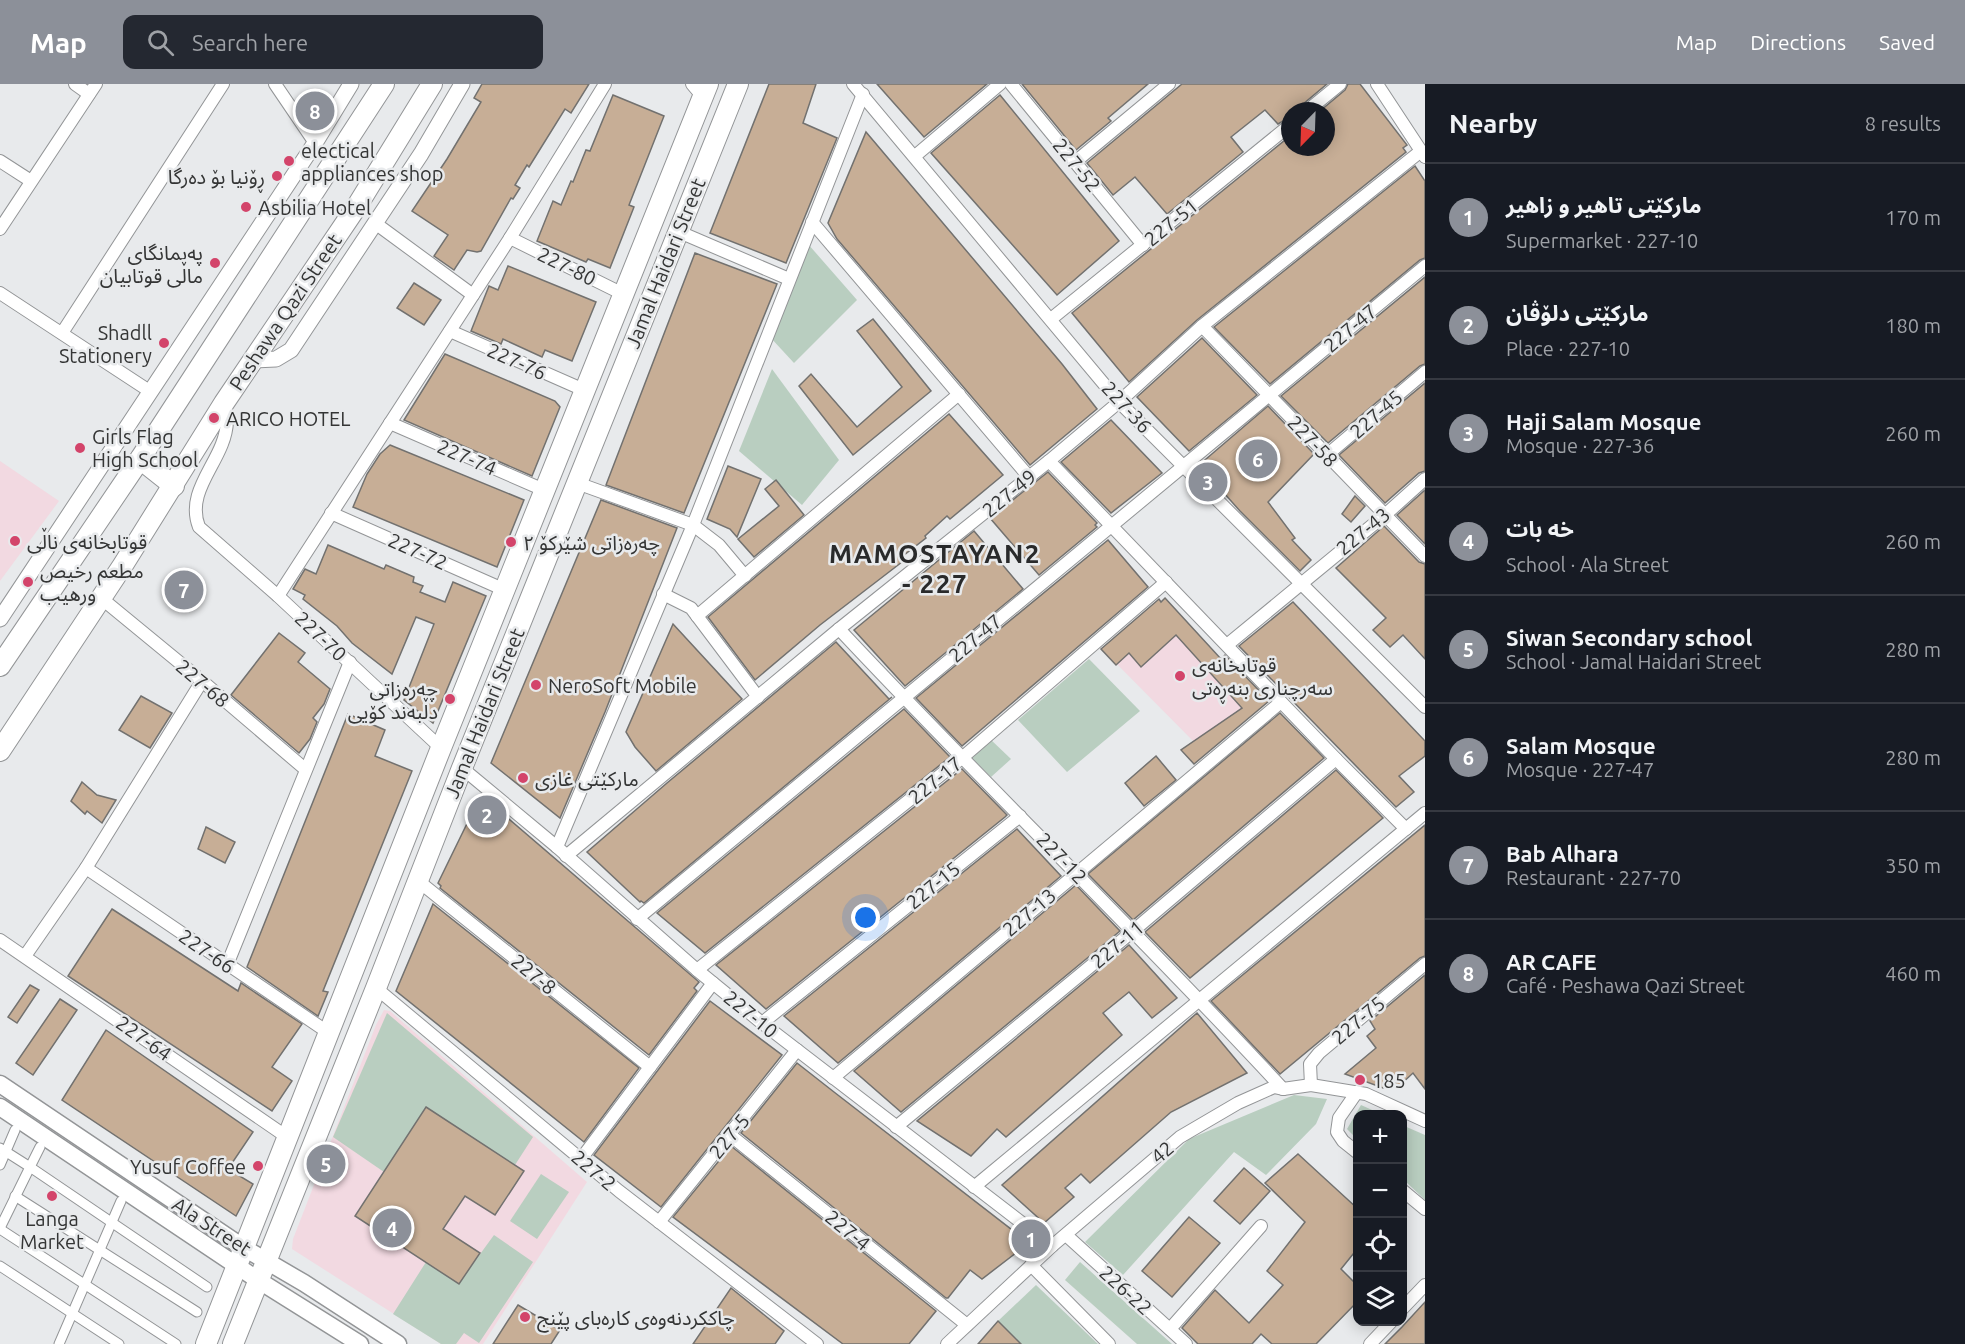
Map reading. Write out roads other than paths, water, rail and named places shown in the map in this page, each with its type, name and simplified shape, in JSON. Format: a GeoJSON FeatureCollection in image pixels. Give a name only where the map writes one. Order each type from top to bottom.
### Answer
{"type":"FeatureCollection","features":[{"type":"Feature","properties":{"kind":"main road","name":"Peshawa Qazi Street"},"geometry":{"type":"LineString","coordinates":[[0,666],[140,459],[384,84]]}},
{"type":"Feature","properties":{"kind":"main road","name":"Peshawa Qazi Street"},"geometry":{"type":"LineString","coordinates":[[0,751],[174,486],[224,403],[357,206],[432,84]]}},
{"type":"Feature","properties":{"kind":"main road","name":"Jamal Haidari Street"},"geometry":{"type":"LineString","coordinates":[[232,1344],[677,231],[738,84]]}},
{"type":"Feature","properties":{"kind":"main road","name":"Jamal Haidari Street"},"geometry":{"type":"LineString","coordinates":[[206,1344],[623,294],[701,88]]}},
{"type":"Feature","properties":{"kind":"main road"},"geometry":{"type":"LineString","coordinates":[[140,459],[174,486]]}},
{"type":"Feature","properties":{"kind":"main road"},"geometry":{"type":"LineString","coordinates":[[523,541],[549,551]]}},
{"type":"Feature","properties":{"kind":"main road","name":"Ala Street"},"geometry":{"type":"LineString","coordinates":[[0,1084],[240,1256],[258,1280],[360,1344]]}},
{"type":"Feature","properties":{"kind":"main road","name":"Ala Street"},"geometry":{"type":"LineString","coordinates":[[0,1107],[240,1256],[265,1260],[398,1344]]}},
{"type":"Feature","properties":{"kind":"street"},"geometry":{"type":"LineString","coordinates":[[0,229],[93,89],[75,84]]}},
{"type":"Feature","properties":{"kind":"street"},"geometry":{"type":"LineString","coordinates":[[62,333],[223,84]]}},
{"type":"Feature","properties":{"kind":"street"},"geometry":{"type":"LineString","coordinates":[[275,84],[315,143]]}},
{"type":"Feature","properties":{"kind":"street"},"geometry":{"type":"LineString","coordinates":[[2,610],[151,392],[315,143],[351,84]]}},
{"type":"Feature","properties":{"kind":"street"},"geometry":{"type":"LineString","coordinates":[[253,360],[276,359],[291,350],[421,154],[462,84]]}},
{"type":"Feature","properties":{"kind":"street"},"geometry":{"type":"LineString","coordinates":[[278,596],[510,238],[605,84]]}},
{"type":"Feature","properties":{"kind":"street","name":"227-36"},"geometry":{"type":"LineString","coordinates":[[853,84],[1119,402],[1425,707]]}},
{"type":"Feature","properties":{"kind":"street"},"geometry":{"type":"LineString","coordinates":[[915,156],[1000,84]]}},
{"type":"Feature","properties":{"kind":"street","name":"227-52"},"geometry":{"type":"LineString","coordinates":[[1011,84],[1143,245]]}},
{"type":"Feature","properties":{"kind":"street"},"geometry":{"type":"LineString","coordinates":[[1075,162],[1169,84]]}},
{"type":"Feature","properties":{"kind":"street"},"geometry":{"type":"LineString","coordinates":[[1318,102],[1340,84]]}},
{"type":"Feature","properties":{"kind":"street"},"geometry":{"type":"LineString","coordinates":[[1377,84],[1423,154]]}},
{"type":"Feature","properties":{"kind":"street"},"geometry":{"type":"LineString","coordinates":[[561,851],[663,594],[693,525],[863,94]]}},
{"type":"Feature","properties":{"kind":"street","name":"227-51"},"geometry":{"type":"LineString","coordinates":[[1051,319],[1281,132]]}},
{"type":"Feature","properties":{"kind":"street","name":"227-49"},"geometry":{"type":"LineString","coordinates":[[561,851],[758,697],[1029,477],[1119,402],[1202,326],[1423,154]]}},
{"type":"Feature","properties":{"kind":"street"},"geometry":{"type":"LineString","coordinates":[[0,161],[31,181]]}},
{"type":"Feature","properties":{"kind":"street"},"geometry":{"type":"LineString","coordinates":[[812,222],[1029,477]]}},
{"type":"Feature","properties":{"kind":"street"},"geometry":{"type":"LineString","coordinates":[[375,223],[473,295]]}},
{"type":"Feature","properties":{"kind":"street"},"geometry":{"type":"LineString","coordinates":[[677,231],[789,279]]}},
{"type":"Feature","properties":{"kind":"street","name":"227-80"},"geometry":{"type":"LineString","coordinates":[[510,238],[623,294]]}},
{"type":"Feature","properties":{"kind":"street","name":"227-47"},"geometry":{"type":"LineString","coordinates":[[637,919],[1425,266]]}},
{"type":"Feature","properties":{"kind":"street"},"geometry":{"type":"LineString","coordinates":[[0,293],[151,392]]}},
{"type":"Feature","properties":{"kind":"street","name":"227-58"},"geometry":{"type":"LineString","coordinates":[[1202,326],[1425,556]]}},
{"type":"Feature","properties":{"kind":"street","name":"227-76"},"geometry":{"type":"LineString","coordinates":[[450,331],[584,390]]}},
{"type":"Feature","properties":{"kind":"street","name":"227-45"},"geometry":{"type":"LineString","coordinates":[[1327,456],[1425,372]]}},
{"type":"Feature","properties":{"kind":"street"},"geometry":{"type":"LineString","coordinates":[[697,616],[959,394]]}},
{"type":"Feature","properties":{"kind":"street","name":"227-70"},"geometry":{"type":"LineString","coordinates":[[224,403],[228,420],[225,432],[218,453],[197,494],[195,513],[199,527],[278,596],[441,748]]}},
{"type":"Feature","properties":{"kind":"street","name":"227-74"},"geometry":{"type":"LineString","coordinates":[[390,423],[544,490]]}},
{"type":"Feature","properties":{"kind":"street"},"geometry":{"type":"LineString","coordinates":[[1048,461],[1406,829]]}},
{"type":"Feature","properties":{"kind":"street","name":"227-43"},"geometry":{"type":"LineString","coordinates":[[1227,645],[1425,479]]}},
{"type":"Feature","properties":{"kind":"street"},"geometry":{"type":"LineString","coordinates":[[577,483],[693,525],[719,545],[745,576]]}},
{"type":"Feature","properties":{"kind":"street","name":"227-72"},"geometry":{"type":"LineString","coordinates":[[331,513],[505,590]]}},
{"type":"Feature","properties":{"kind":"street","name":"227-17"},"geometry":{"type":"LineString","coordinates":[[697,970],[963,757],[1166,582]]}},
{"type":"Feature","properties":{"kind":"street"},"geometry":{"type":"LineString","coordinates":[[663,594],[691,609],[758,697]]}},
{"type":"Feature","properties":{"kind":"street","name":"227-68"},"geometry":{"type":"LineString","coordinates":[[101,598],[305,769]]}},
{"type":"Feature","properties":{"kind":"street","name":"227-12"},"geometry":{"type":"LineString","coordinates":[[839,629],[903,698],[1200,999],[1283,1089]]}},
{"type":"Feature","properties":{"kind":"street"},"geometry":{"type":"LineString","coordinates":[[227,964],[350,662]]}},
{"type":"Feature","properties":{"kind":"street"},"geometry":{"type":"LineString","coordinates":[[26,956],[86,868],[202,681]]}},
{"type":"Feature","properties":{"kind":"street","name":"227-13"},"geometry":{"type":"LineString","coordinates":[[833,1078],[1281,702]]}},
{"type":"Feature","properties":{"kind":"street","name":"227-11"},"geometry":{"type":"LineString","coordinates":[[896,1127],[1336,759]]}},
{"type":"Feature","properties":{"kind":"street","name":"227-10"},"geometry":{"type":"LineString","coordinates":[[462,768],[762,1023],[1052,1246]]}},
{"type":"Feature","properties":{"kind":"street"},"geometry":{"type":"LineString","coordinates":[[974,1187],[1425,813]]}},
{"type":"Feature","properties":{"kind":"street","name":"227-15"},"geometry":{"type":"LineString","coordinates":[[762,1023],[1020,816]]}},
{"type":"Feature","properties":{"kind":"street","name":"227-66"},"geometry":{"type":"LineString","coordinates":[[86,868],[329,1033]]}},
{"type":"Feature","properties":{"kind":"street","name":"227-8"},"geometry":{"type":"LineString","coordinates":[[417,880],[650,1067]]}},
{"type":"Feature","properties":{"kind":"street","name":"227-64"},"geometry":{"type":"LineString","coordinates":[[0,940],[287,1137]]}},
{"type":"Feature","properties":{"kind":"street","name":"227-75"},"geometry":{"type":"LineString","coordinates":[[1311,1085],[1310,1064],[1319,1053],[1425,964]]}},
{"type":"Feature","properties":{"kind":"street"},"geometry":{"type":"LineString","coordinates":[[581,1159],[713,983]]}},
{"type":"Feature","properties":{"kind":"street","name":"227-2"},"geometry":{"type":"LineString","coordinates":[[376,988],[659,1222],[818,1344]]}},
{"type":"Feature","properties":{"kind":"street","name":"227-5"},"geometry":{"type":"LineString","coordinates":[[659,1222],[797,1050]]}},
{"type":"Feature","properties":{"kind":"street","name":"42"},"geometry":{"type":"LineString","coordinates":[[947,1344],[1052,1246],[1180,1137],[1238,1103],[1274,1087],[1283,1089],[1311,1085],[1366,1094],[1423,1118]]}},
{"type":"Feature","properties":{"kind":"street"},"geometry":{"type":"LineString","coordinates":[[1353,1149],[1337,1132],[1339,1118],[1357,1092]]}},
{"type":"Feature","properties":{"kind":"street"},"geometry":{"type":"LineString","coordinates":[[0,1166],[3,1150],[15,1130]]}},
{"type":"Feature","properties":{"kind":"street","name":"227-4"},"geometry":{"type":"LineString","coordinates":[[730,1135],[967,1325]]}},
{"type":"Feature","properties":{"kind":"street"},"geometry":{"type":"LineString","coordinates":[[40,1147],[0,1228],[84,1286],[176,1344]]}},
{"type":"Feature","properties":{"kind":"street"},"geometry":{"type":"LineString","coordinates":[[3,1150],[207,1287]]}},
{"type":"Feature","properties":{"kind":"street"},"geometry":{"type":"LineString","coordinates":[[1407,1194],[1425,1209]]}},
{"type":"Feature","properties":{"kind":"street"},"geometry":{"type":"LineString","coordinates":[[15,1196],[197,1312]]}},
{"type":"Feature","properties":{"kind":"street"},"geometry":{"type":"LineString","coordinates":[[59,1344],[120,1201]]}},
{"type":"Feature","properties":{"kind":"street"},"geometry":{"type":"LineString","coordinates":[[1170,1329],[1261,1226]]}},
{"type":"Feature","properties":{"kind":"street","name":"226-22"},"geometry":{"type":"LineString","coordinates":[[1066,1235],[1186,1344]]}},
{"type":"Feature","properties":{"kind":"street"},"geometry":{"type":"LineString","coordinates":[[1031,1265],[1109,1344]]}},
{"type":"Feature","properties":{"kind":"street"},"geometry":{"type":"LineString","coordinates":[[0,1266],[119,1344]]}},
{"type":"Feature","properties":{"kind":"street"},"geometry":{"type":"LineString","coordinates":[[1407,1304],[1425,1285]]}},
{"type":"Feature","properties":{"kind":"street"},"geometry":{"type":"LineString","coordinates":[[1370,1344],[1387,1326]]}},
{"type":"Feature","properties":{"kind":"place","name":"AR CAFE"},"geometry":{"type":"Point","coordinates":[315,111]}},
{"type":"Feature","properties":{"kind":"place","name":"electical appliances shop"},"geometry":{"type":"Point","coordinates":[289,161]}},
{"type":"Feature","properties":{"kind":"place","name":"ڕۆنیا بۆ دەرگا"},"geometry":{"type":"Point","coordinates":[277,176]}},
{"type":"Feature","properties":{"kind":"place","name":"Asbilia Hotel"},"geometry":{"type":"Point","coordinates":[246,207]}},
{"type":"Feature","properties":{"kind":"place","name":"پەیمانگای ماڵی قوتابیان"},"geometry":{"type":"Point","coordinates":[215,263]}},
{"type":"Feature","properties":{"kind":"place","name":"Shadll Stationery"},"geometry":{"type":"Point","coordinates":[164,343]}},
{"type":"Feature","properties":{"kind":"place","name":"ARICO HOTEL"},"geometry":{"type":"Point","coordinates":[214,418]}},
{"type":"Feature","properties":{"kind":"place","name":"Girls Flag High School"},"geometry":{"type":"Point","coordinates":[80,448]}},
{"type":"Feature","properties":{"kind":"place","name":"Salam Mosque"},"geometry":{"type":"Point","coordinates":[1258,459]}},
{"type":"Feature","properties":{"kind":"place","name":"Haji Salam Mosque"},"geometry":{"type":"Point","coordinates":[1208,482]}},
{"type":"Feature","properties":{"kind":"place","name":"قوتابخانەی ناڵی"},"geometry":{"type":"Point","coordinates":[15,541]}},
{"type":"Feature","properties":{"kind":"place","name":"چەرەزاتی شێرکۆ ٢"},"geometry":{"type":"Point","coordinates":[511,542]}},
{"type":"Feature","properties":{"kind":"place","name":"مطعم رخيص ورهيب"},"geometry":{"type":"Point","coordinates":[28,582]}},
{"type":"Feature","properties":{"kind":"place","name":"Bab Alhara"},"geometry":{"type":"Point","coordinates":[184,590]}},
{"type":"Feature","properties":{"kind":"place","name":"قوتابخانەی سەرچناری بنەڕەتی"},"geometry":{"type":"Point","coordinates":[1180,676]}},
{"type":"Feature","properties":{"kind":"place","name":"NeroSoft Mobile"},"geometry":{"type":"Point","coordinates":[536,685]}},
{"type":"Feature","properties":{"kind":"place","name":"چەرەزاتی دڵبەند کۆیی"},"geometry":{"type":"Point","coordinates":[450,699]}},
{"type":"Feature","properties":{"kind":"place","name":"ماركێتی غازی"},"geometry":{"type":"Point","coordinates":[523,778]}},
{"type":"Feature","properties":{"kind":"place","name":"ماركێتی دلۆڤان"},"geometry":{"type":"Point","coordinates":[487,815]}},
{"type":"Feature","properties":{"kind":"place","name":"185"},"geometry":{"type":"Point","coordinates":[1360,1080]}},
{"type":"Feature","properties":{"kind":"place","name":"Siwan Secondary school"},"geometry":{"type":"Point","coordinates":[326,1164]}},
{"type":"Feature","properties":{"kind":"place","name":"Yusuf Coffee"},"geometry":{"type":"Point","coordinates":[258,1166]}},
{"type":"Feature","properties":{"kind":"place","name":"Langa Market"},"geometry":{"type":"Point","coordinates":[52,1196]}},
{"type":"Feature","properties":{"kind":"place","name":"خه بات"},"geometry":{"type":"Point","coordinates":[392,1228]}},
{"type":"Feature","properties":{"kind":"place","name":"ماركێتی تاهیر و زاهیر"},"geometry":{"type":"Point","coordinates":[1031,1239]}},
{"type":"Feature","properties":{"kind":"place","name":"چاككردنەوەی كارەبای پێنج"},"geometry":{"type":"Point","coordinates":[525,1317]}},
{"type":"Feature","properties":{"kind":"district","name":"MAMOSTAYAN2 - 227"},"geometry":{"type":"Point","coordinates":[935,568]}}]}
